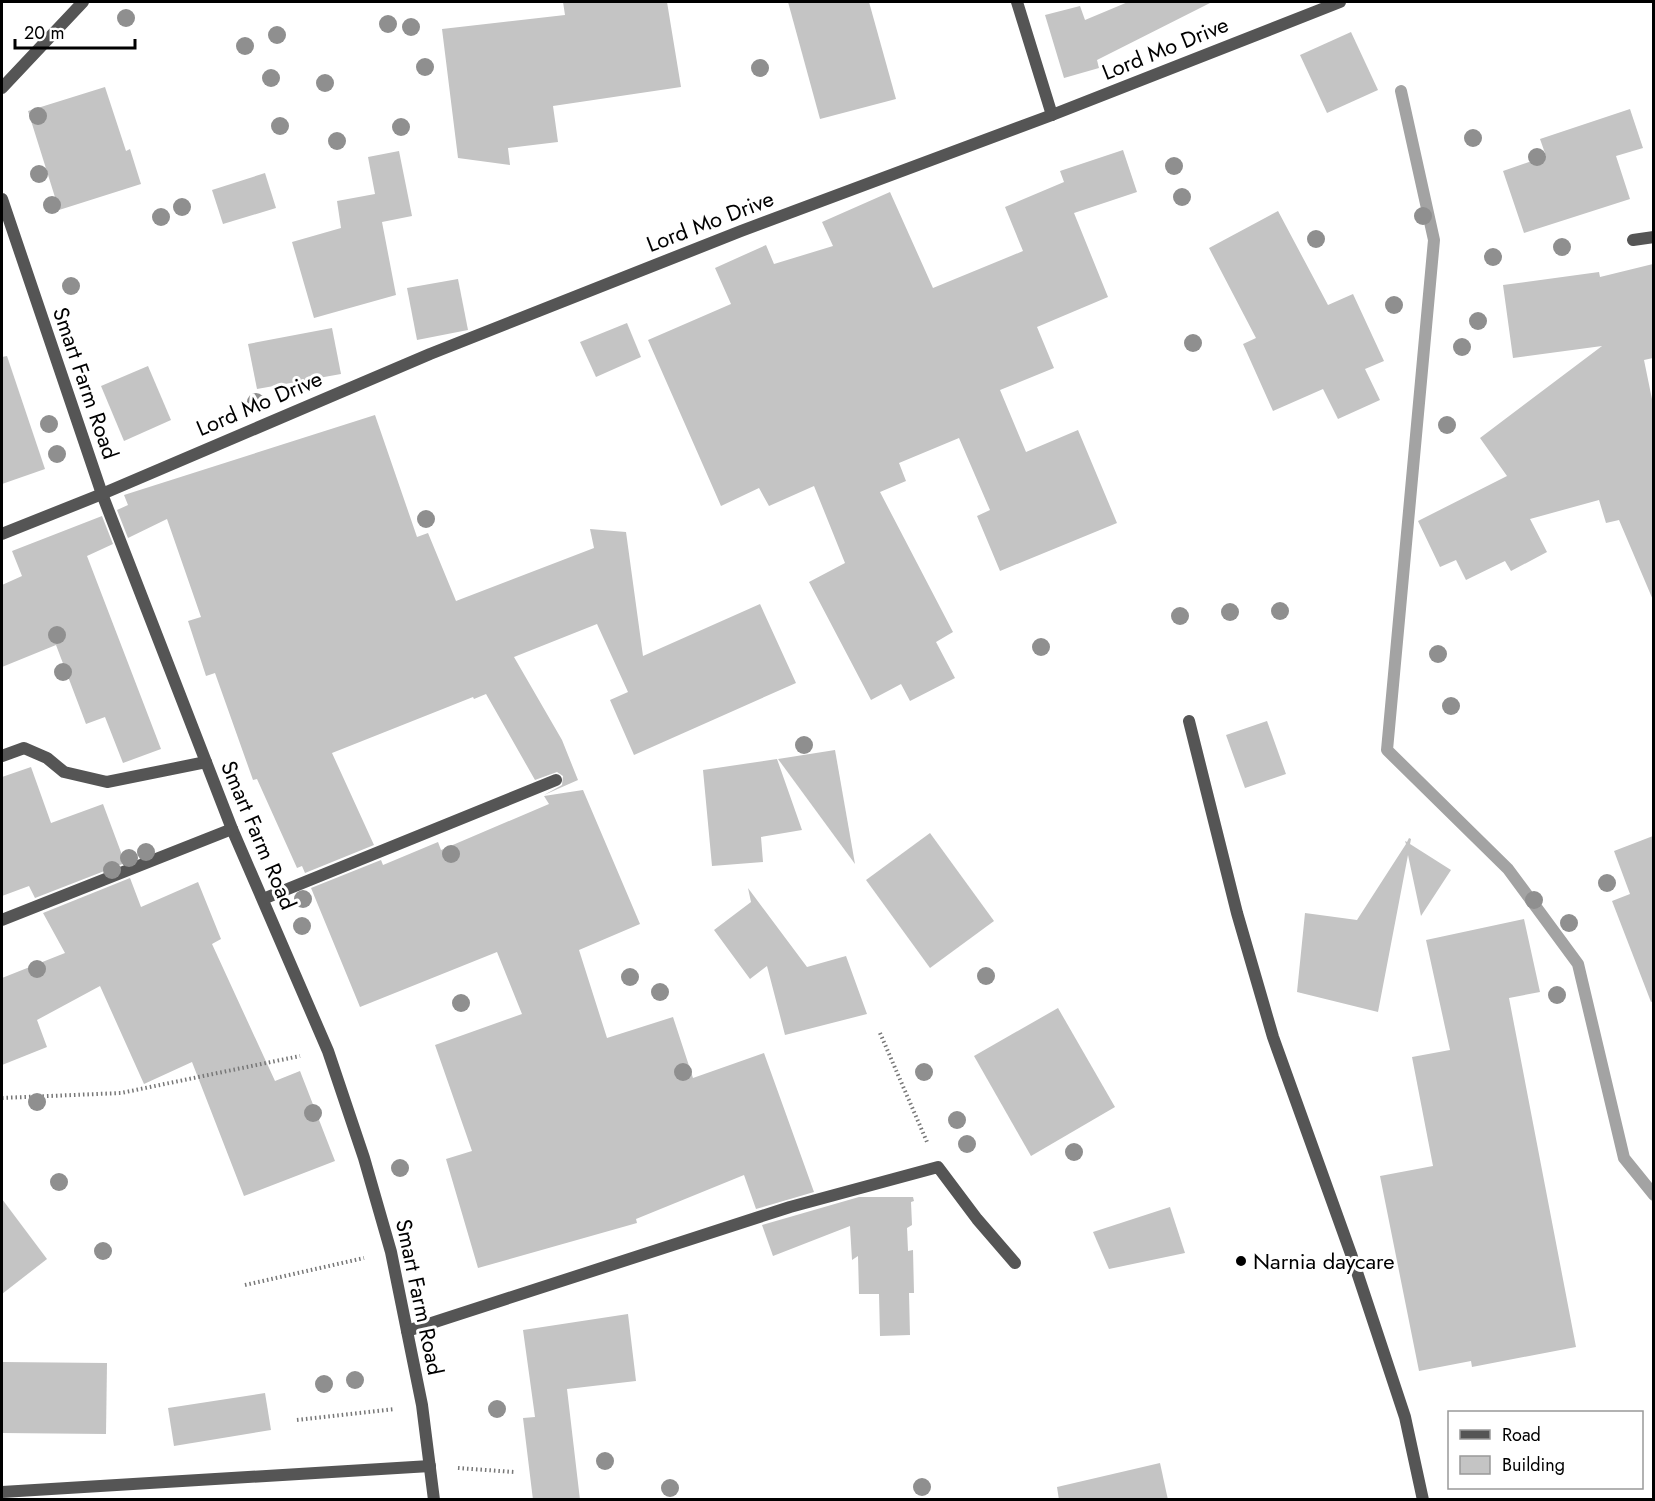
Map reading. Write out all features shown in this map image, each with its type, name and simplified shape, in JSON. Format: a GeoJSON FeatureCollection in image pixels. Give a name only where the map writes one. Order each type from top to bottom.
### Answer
{"type":"FeatureCollection","features":[{"type":"Feature","properties":{"kind":"street"},"geometry":{"type":"LineString","coordinates":[[2,88],[82,2]]}},
{"type":"Feature","properties":{"kind":"street"},"geometry":{"type":"LineString","coordinates":[[1017,2],[1052,115]]}},
{"type":"Feature","properties":{"kind":"street","name":"Lord Mo Drive"},"geometry":{"type":"LineString","coordinates":[[2,534],[102,494],[430,354],[741,231],[1052,115],[1340,2]]}},
{"type":"Feature","properties":{"kind":"street","name":"Smart Farm Road"},"geometry":{"type":"LineString","coordinates":[[2,199],[102,494],[232,829],[327,1051],[364,1158],[391,1252],[422,1405],[434,1500]]}},
{"type":"Feature","properties":{"kind":"street"},"geometry":{"type":"LineString","coordinates":[[1633,240],[1653,237]]}},
{"type":"Feature","properties":{"kind":"street"},"geometry":{"type":"LineString","coordinates":[[1188,721],[1237,913],[1270,1025],[1351,1254],[1405,1417],[1423,1500]]}},
{"type":"Feature","properties":{"kind":"street"},"geometry":{"type":"LineString","coordinates":[[2,756],[24,748],[46,758],[64,772],[107,783],[206,762]]}},
{"type":"Feature","properties":{"kind":"street"},"geometry":{"type":"LineString","coordinates":[[263,899],[556,780]]}},
{"type":"Feature","properties":{"kind":"street"},"geometry":{"type":"LineString","coordinates":[[2,920],[232,829]]}},
{"type":"Feature","properties":{"kind":"street"},"geometry":{"type":"LineString","coordinates":[[407,1331],[790,1207],[938,1167],[977,1219],[1015,1263]]}},
{"type":"Feature","properties":{"kind":"street"},"geometry":{"type":"LineString","coordinates":[[2,1492],[430,1466]]}},
{"type":"Feature","properties":{"kind":"path"},"geometry":{"type":"LineString","coordinates":[[880,1033],[938,1167]]}},
{"type":"Feature","properties":{"kind":"path"},"geometry":{"type":"LineString","coordinates":[[2,1098],[121,1093],[327,1051]]}},
{"type":"Feature","properties":{"kind":"path"},"geometry":{"type":"LineString","coordinates":[[245,1285],[391,1252]]}},
{"type":"Feature","properties":{"kind":"path"},"geometry":{"type":"LineString","coordinates":[[297,1420],[422,1405]]}},
{"type":"Feature","properties":{"kind":"path"},"geometry":{"type":"LineString","coordinates":[[430,1466],[514,1472]]}},
{"type":"Feature","properties":{"kind":"building"},"geometry":{"type":"Polygon","coordinates":[[[563,2],[667,2],[681,87],[553,106],[558,142],[508,148],[510,165],[458,158],[442,29],[565,15],[563,2]]]}},
{"type":"Feature","properties":{"kind":"building"},"geometry":{"type":"Polygon","coordinates":[[[788,2],[869,2],[896,99],[820,119],[788,2]]]}},
{"type":"Feature","properties":{"kind":"building"},"geometry":{"type":"Polygon","coordinates":[[[1128,2],[1212,2],[1097,60],[1099,68],[1064,78],[1045,15],[1080,6],[1085,20],[1128,2]]]}},
{"type":"Feature","properties":{"kind":"building"},"geometry":{"type":"Polygon","coordinates":[[[1351,32],[1378,90],[1327,113],[1300,55],[1351,32]]]}},
{"type":"Feature","properties":{"kind":"building"},"geometry":{"type":"Polygon","coordinates":[[[105,87],[126,151],[130,149],[141,184],[59,210],[28,111],[105,87]]]}},
{"type":"Feature","properties":{"kind":"building"},"geometry":{"type":"Polygon","coordinates":[[[1630,109],[1643,148],[1616,156],[1630,199],[1524,233],[1503,171],[1546,156],[1540,139],[1630,109]]]}},
{"type":"Feature","properties":{"kind":"building"},"geometry":{"type":"Polygon","coordinates":[[[1123,150],[1137,192],[1074,213],[1108,297],[1037,327],[1054,368],[1000,390],[1026,452],[1078,430],[1117,523],[1000,571],[977,516],[990,510],[959,438],[899,463],[906,481],[880,492],[953,632],[936,642],[955,678],[910,701],[901,684],[871,700],[809,582],[845,563],[814,486],[769,506],[759,488],[721,506],[648,340],[731,304],[715,268],[766,245],[774,264],[833,246],[822,222],[890,192],[933,288],[1023,251],[1005,207],[1064,182],[1060,171],[1123,150]]]}},
{"type":"Feature","properties":{"kind":"building"},"geometry":{"type":"Polygon","coordinates":[[[399,151],[412,216],[382,222],[396,295],[314,318],[292,242],[341,228],[337,201],[375,194],[368,157],[399,151]]]}},
{"type":"Feature","properties":{"kind":"building"},"geometry":{"type":"Polygon","coordinates":[[[265,173],[276,208],[223,224],[212,190],[265,173]]]}},
{"type":"Feature","properties":{"kind":"building"},"geometry":{"type":"Polygon","coordinates":[[[1278,211],[1328,305],[1353,294],[1384,361],[1365,369],[1380,400],[1338,419],[1323,389],[1273,411],[1243,344],[1256,338],[1209,248],[1278,211]]]}},
{"type":"Feature","properties":{"kind":"building"},"geometry":{"type":"Polygon","coordinates":[[[1653,264],[1653,358],[1644,360],[1653,404],[1653,600],[1619,520],[1606,523],[1599,500],[1530,519],[1547,552],[1511,571],[1505,561],[1466,580],[1456,560],[1440,567],[1418,521],[1507,476],[1480,438],[1602,346],[1513,358],[1503,285],[1599,272],[1600,277],[1653,264]]]}},
{"type":"Feature","properties":{"kind":"building"},"geometry":{"type":"Polygon","coordinates":[[[458,279],[468,330],[417,340],[407,288],[458,279]]]}},
{"type":"Feature","properties":{"kind":"building"},"geometry":{"type":"Polygon","coordinates":[[[627,323],[641,357],[596,377],[580,342],[627,323]]]}},
{"type":"Feature","properties":{"kind":"building"},"geometry":{"type":"Polygon","coordinates":[[[332,328],[341,374],[257,389],[248,344],[332,328]]]}},
{"type":"Feature","properties":{"kind":"building"},"geometry":{"type":"Polygon","coordinates":[[[7,356],[45,469],[2,484],[2,357],[7,356]]]}},
{"type":"Feature","properties":{"kind":"building"},"geometry":{"type":"Polygon","coordinates":[[[148,366],[171,420],[124,441],[101,386],[148,366]]]}},
{"type":"Feature","properties":{"kind":"building"},"geometry":{"type":"Polygon","coordinates":[[[375,415],[417,537],[428,533],[456,601],[594,548],[590,529],[626,532],[643,656],[760,604],[796,683],[634,755],[610,700],[628,692],[597,624],[514,657],[562,740],[578,780],[544,795],[562,785],[563,776],[557,772],[535,780],[486,694],[474,699],[473,697],[332,753],[374,845],[305,873],[302,866],[297,868],[257,779],[253,780],[215,673],[206,676],[188,621],[201,617],[167,519],[128,538],[117,510],[128,505],[124,495],[375,415]]]}},
{"type":"Feature","properties":{"kind":"building"},"geometry":{"type":"Polygon","coordinates":[[[102,516],[113,544],[87,556],[161,749],[123,763],[105,717],[86,724],[56,645],[2,667],[2,585],[22,576],[12,551],[102,516]]]}},
{"type":"Feature","properties":{"kind":"building"},"geometry":{"type":"Polygon","coordinates":[[[1267,721],[1286,774],[1245,788],[1226,735],[1267,721]]]}},
{"type":"Feature","properties":{"kind":"building"},"geometry":{"type":"Polygon","coordinates":[[[835,750],[855,864],[778,759],[835,750]]]}},
{"type":"Feature","properties":{"kind":"building"},"geometry":{"type":"Polygon","coordinates":[[[777,759],[802,830],[761,837],[763,862],[712,866],[703,770],[777,759]]]}},
{"type":"Feature","properties":{"kind":"building"},"geometry":{"type":"Polygon","coordinates":[[[31,767],[51,823],[103,804],[125,863],[35,898],[29,886],[2,896],[2,777],[31,767]]]}},
{"type":"Feature","properties":{"kind":"building"},"geometry":{"type":"Polygon","coordinates":[[[583,790],[640,924],[579,950],[607,1038],[673,1017],[693,1078],[764,1053],[814,1192],[756,1209],[744,1175],[636,1219],[637,1223],[478,1268],[446,1159],[472,1151],[435,1045],[522,1014],[497,952],[360,1007],[311,888],[381,860],[383,865],[438,842],[441,850],[549,804],[544,796],[583,790]]]}},
{"type":"Feature","properties":{"kind":"building"},"geometry":{"type":"Polygon","coordinates":[[[930,833],[994,921],[930,968],[866,880],[930,833]]]}},
{"type":"Feature","properties":{"kind":"building"},"geometry":{"type":"Polygon","coordinates":[[[1653,836],[1653,1001],[1651,1002],[1612,901],[1630,894],[1614,851],[1653,836]]]}},
{"type":"Feature","properties":{"kind":"building"},"geometry":{"type":"Polygon","coordinates":[[[1409,838],[1411,839],[1410,844],[1451,870],[1421,916],[1408,855],[1378,1012],[1297,992],[1305,913],[1357,920],[1409,838]]]}},
{"type":"Feature","properties":{"kind":"building"},"geometry":{"type":"Polygon","coordinates":[[[130,878],[141,907],[198,882],[221,939],[212,944],[275,1081],[300,1071],[335,1161],[244,1196],[192,1062],[144,1084],[100,986],[37,1020],[47,1047],[2,1065],[2,978],[65,953],[43,913],[130,878]]]}},
{"type":"Feature","properties":{"kind":"building"},"geometry":{"type":"Polygon","coordinates":[[[748,888],[807,967],[846,956],[867,1014],[785,1035],[767,966],[750,979],[714,930],[751,902],[748,888]]]}},
{"type":"Feature","properties":{"kind":"building"},"geometry":{"type":"Polygon","coordinates":[[[1524,919],[1540,992],[1509,998],[1576,1347],[1472,1367],[1471,1361],[1419,1371],[1380,1176],[1433,1166],[1412,1057],[1450,1050],[1426,940],[1524,919]]]}},
{"type":"Feature","properties":{"kind":"building"},"geometry":{"type":"Polygon","coordinates":[[[1058,1008],[1115,1107],[1031,1156],[974,1056],[1058,1008]]]}},
{"type":"Feature","properties":{"kind":"building"},"geometry":{"type":"Polygon","coordinates":[[[859,1197],[913,1197],[914,1201],[911,1202],[912,1225],[907,1228],[908,1251],[913,1250],[914,1293],[909,1293],[910,1335],[880,1336],[879,1294],[859,1294],[858,1256],[852,1260],[850,1226],[773,1256],[762,1225],[859,1197]]]}},
{"type":"Feature","properties":{"kind":"building"},"geometry":{"type":"Polygon","coordinates":[[[2,1199],[47,1259],[2,1294],[2,1199]]]}},
{"type":"Feature","properties":{"kind":"building"},"geometry":{"type":"Polygon","coordinates":[[[1170,1207],[1185,1253],[1109,1269],[1093,1232],[1170,1207]]]}},
{"type":"Feature","properties":{"kind":"building"},"geometry":{"type":"Polygon","coordinates":[[[628,1314],[636,1381],[567,1389],[580,1500],[533,1500],[523,1418],[535,1417],[523,1330],[628,1314]]]}},
{"type":"Feature","properties":{"kind":"building"},"geometry":{"type":"Polygon","coordinates":[[[2,1362],[107,1363],[106,1434],[2,1433],[2,1362]]]}},
{"type":"Feature","properties":{"kind":"building"},"geometry":{"type":"Polygon","coordinates":[[[265,1393],[271,1430],[174,1446],[168,1408],[265,1393]]]}},
{"type":"Feature","properties":{"kind":"building"},"geometry":{"type":"Polygon","coordinates":[[[1160,1463],[1168,1500],[1059,1500],[1057,1487],[1160,1463]]]}},
{"type":"Feature","properties":{"kind":"waterway"},"geometry":{"type":"LineString","coordinates":[[1401,91],[1434,240],[1387,750],[1508,869],[1578,964],[1624,1158],[1654,1195]]}},
{"type":"Feature","properties":{"kind":"place","name":"Narnia daycare"},"geometry":{"type":"Point","coordinates":[1241,1261]}}]}
